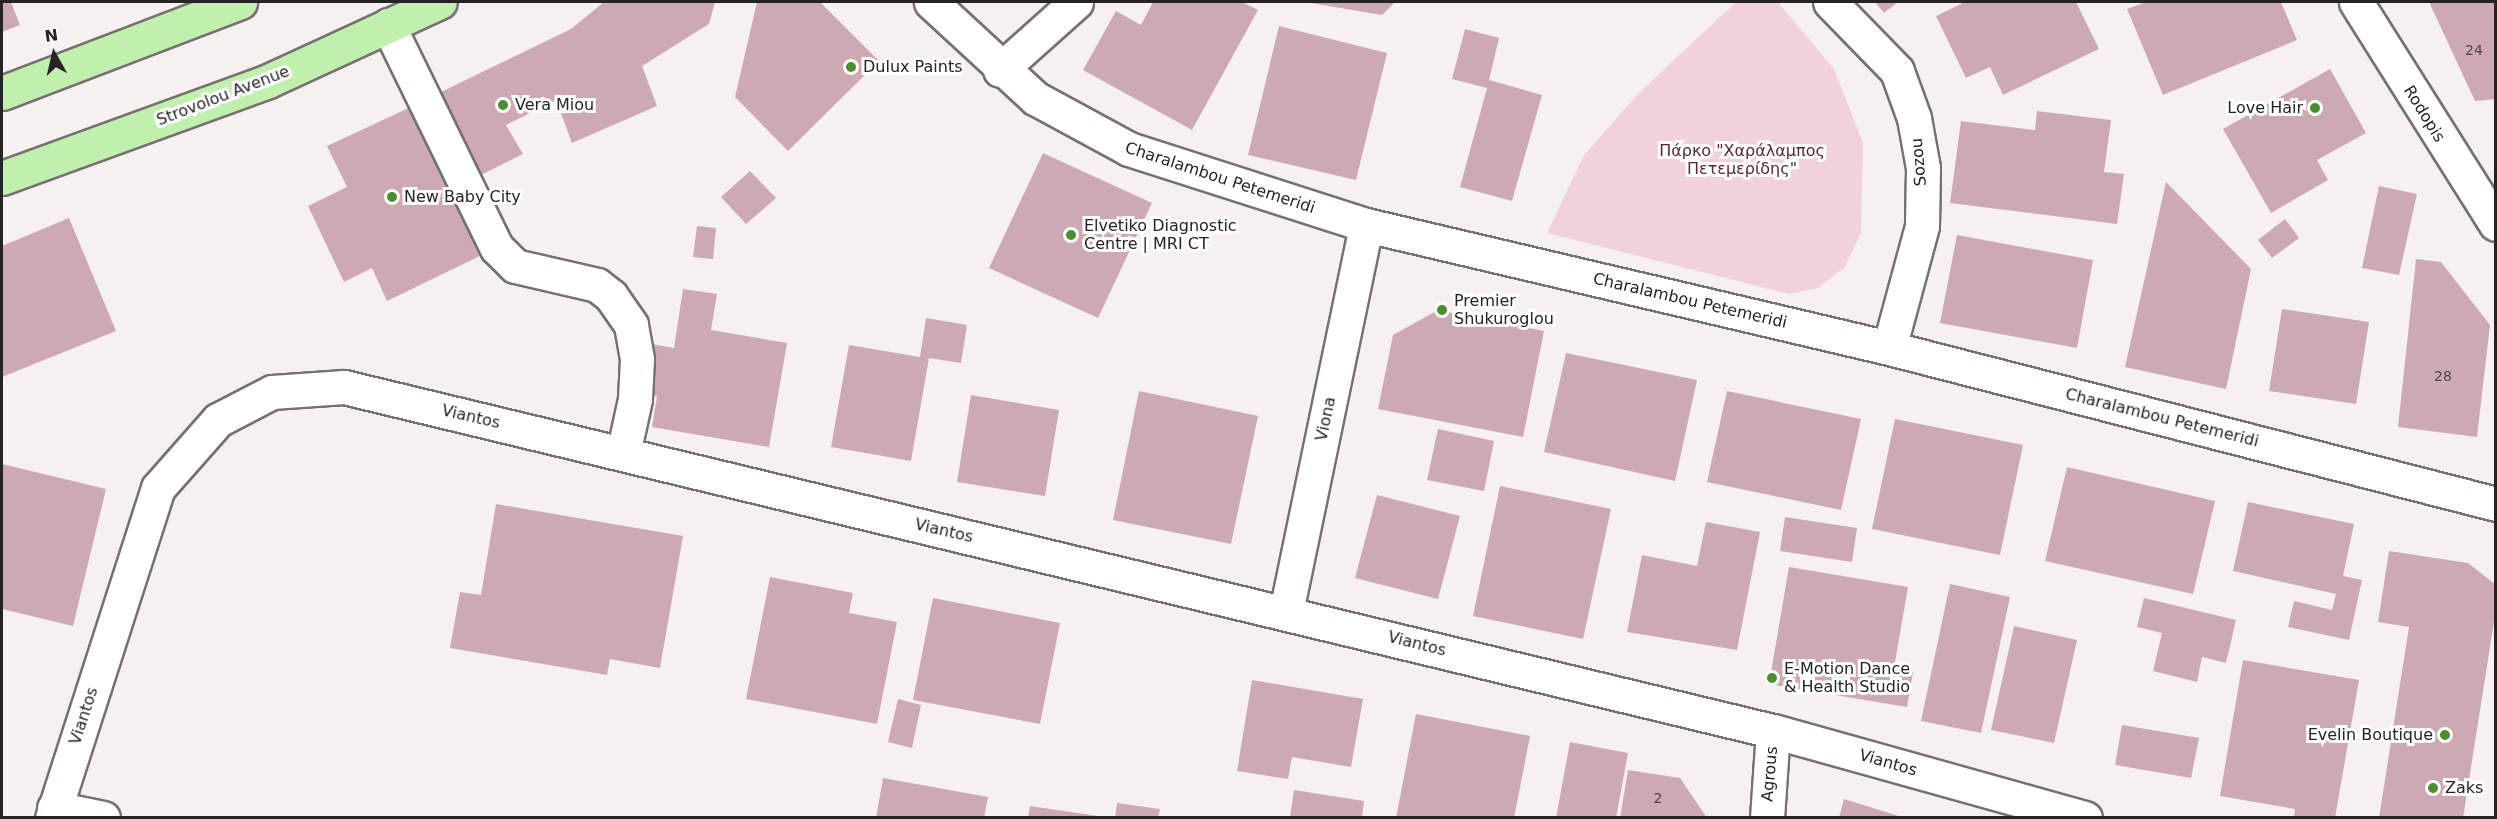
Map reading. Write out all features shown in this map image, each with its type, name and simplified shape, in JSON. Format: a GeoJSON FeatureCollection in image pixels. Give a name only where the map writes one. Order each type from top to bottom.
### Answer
{"type":"FeatureCollection","features":[{"type":"Feature","properties":{"kind":"main road"},"geometry":{"type":"LineString","coordinates":[[2,93],[240,2]]}},
{"type":"Feature","properties":{"kind":"main road","name":"Strovolou Avenue"},"geometry":{"type":"LineString","coordinates":[[2,178],[268,81],[440,2]]}},
{"type":"Feature","properties":{"kind":"street","name":"Charalambou Petemeridi"},"geometry":{"type":"LineString","coordinates":[[931,2],[1000,70],[1035,98],[1129,149],[1366,225],[1889,348],[2496,504]]}},
{"type":"Feature","properties":{"kind":"street"},"geometry":{"type":"LineString","coordinates":[[1000,70],[1076,2]]}},
{"type":"Feature","properties":{"kind":"street","name":"Sozou"},"geometry":{"type":"LineString","coordinates":[[1830,2],[1897,71],[1914,118],[1923,168],[1922,226],[1889,348]]}},
{"type":"Feature","properties":{"kind":"street","name":"Rodopis"},"geometry":{"type":"LineString","coordinates":[[2356,2],[2496,224]]}},
{"type":"Feature","properties":{"kind":"street"},"geometry":{"type":"LineString","coordinates":[[388,25],[497,248],[515,266],[597,285],[611,296],[631,325],[637,359],[635,399],[623,454]]}},
{"type":"Feature","properties":{"kind":"street","name":"Viona"},"geometry":{"type":"LineString","coordinates":[[1286,612],[1366,225]]}},
{"type":"Feature","properties":{"kind":"street","name":"Viantos"},"geometry":{"type":"LineString","coordinates":[[53,813],[158,488],[218,420],[272,392],[344,387],[1773,731],[2085,818]]}},
{"type":"Feature","properties":{"kind":"street","name":"Agrous"},"geometry":{"type":"LineString","coordinates":[[1767,818],[1773,731]]}},
{"type":"Feature","properties":{"kind":"street"},"geometry":{"type":"LineString","coordinates":[[53,813],[104,818]]}},
{"type":"Feature","properties":{"kind":"green space","name":"Πάρκο \"Χαράλαμπος Πετεμερίδης\""},"geometry":{"type":"Polygon","coordinates":[[[1736,2],[1778,2],[1834,69],[1863,143],[1861,232],[1845,267],[1818,288],[1789,294],[1547,233],[1584,155],[1639,93],[1736,2]]]}},
{"type":"Feature","properties":{"kind":"building"},"geometry":{"type":"Polygon","coordinates":[[[2,2],[11,2],[20,25],[2,32],[2,2]]]}},
{"type":"Feature","properties":{"kind":"building"},"geometry":{"type":"Polygon","coordinates":[[[604,2],[715,2],[709,24],[642,66],[657,106],[572,143],[556,100],[506,125],[523,154],[477,177],[437,94],[571,29],[604,2]]]}},
{"type":"Feature","properties":{"kind":"building"},"geometry":{"type":"Polygon","coordinates":[[[757,2],[820,2],[879,61],[788,151],[735,97],[757,2]]]}},
{"type":"Feature","properties":{"kind":"building"},"geometry":{"type":"Polygon","coordinates":[[[1153,2],[1242,2],[1258,10],[1192,130],[1083,70],[1116,11],[1141,25],[1153,2]]]}},
{"type":"Feature","properties":{"kind":"building"},"geometry":{"type":"Polygon","coordinates":[[[1305,2],[1395,2],[1382,15],[1305,2]]]}},
{"type":"Feature","properties":{"kind":"building"},"geometry":{"type":"Polygon","coordinates":[[[1875,2],[1898,2],[1884,13],[1875,2]]]}},
{"type":"Feature","properties":{"kind":"building"},"geometry":{"type":"Polygon","coordinates":[[[1965,2],[2076,2],[2099,49],[2003,95],[1990,67],[1966,78],[1936,16],[1965,2]]]}},
{"type":"Feature","properties":{"kind":"building"},"geometry":{"type":"Polygon","coordinates":[[[2146,2],[2281,2],[2297,40],[2163,95],[2127,9],[2146,2]]]}},
{"type":"Feature","properties":{"kind":"building"},"geometry":{"type":"Polygon","coordinates":[[[2429,2],[2496,2],[2496,99],[2475,101],[2429,2]]]}},
{"type":"Feature","properties":{"kind":"building"},"geometry":{"type":"Polygon","coordinates":[[[1279,26],[1387,53],[1356,180],[1248,155],[1279,26]]]}},
{"type":"Feature","properties":{"kind":"building"},"geometry":{"type":"Polygon","coordinates":[[[1465,29],[1499,38],[1489,80],[1542,95],[1512,201],[1460,187],[1487,88],[1452,79],[1465,29]]]}},
{"type":"Feature","properties":{"kind":"building"},"geometry":{"type":"Polygon","coordinates":[[[2330,69],[2366,133],[2317,160],[2328,180],[2271,213],[2223,129],[2330,69]]]}},
{"type":"Feature","properties":{"kind":"building","name":"New Baby City"},"geometry":{"type":"Polygon","coordinates":[[[413,106],[484,254],[387,301],[372,268],[344,282],[308,206],[347,187],[327,146],[413,106]]]}},
{"type":"Feature","properties":{"kind":"building"},"geometry":{"type":"Polygon","coordinates":[[[2037,111],[2111,120],[2104,172],[2124,174],[2117,224],[1950,203],[1961,121],[2035,130],[2037,111]]]}},
{"type":"Feature","properties":{"kind":"building","name":"Elvetiko Diagnostic Centre | MRI CT"},"geometry":{"type":"Polygon","coordinates":[[[1043,153],[1152,203],[1098,318],[989,268],[1043,153]]]}},
{"type":"Feature","properties":{"kind":"building"},"geometry":{"type":"Polygon","coordinates":[[[750,171],[776,198],[746,224],[721,197],[750,171]]]}},
{"type":"Feature","properties":{"kind":"building"},"geometry":{"type":"Polygon","coordinates":[[[2166,182],[2251,269],[2226,389],[2125,367],[2166,182]]]}},
{"type":"Feature","properties":{"kind":"building"},"geometry":{"type":"Polygon","coordinates":[[[2379,186],[2417,194],[2399,275],[2362,268],[2379,186]]]}},
{"type":"Feature","properties":{"kind":"building"},"geometry":{"type":"Polygon","coordinates":[[[69,218],[116,331],[2,377],[2,246],[69,218]]]}},
{"type":"Feature","properties":{"kind":"building"},"geometry":{"type":"Polygon","coordinates":[[[2285,219],[2299,238],[2272,258],[2258,240],[2285,219]]]}},
{"type":"Feature","properties":{"kind":"building"},"geometry":{"type":"Polygon","coordinates":[[[697,226],[716,228],[713,259],[693,257],[697,226]]]}},
{"type":"Feature","properties":{"kind":"building"},"geometry":{"type":"Polygon","coordinates":[[[1957,235],[2093,260],[2077,348],[1940,323],[1957,235]]]}},
{"type":"Feature","properties":{"kind":"building"},"geometry":{"type":"Polygon","coordinates":[[[2416,259],[2441,262],[2490,325],[2477,437],[2398,427],[2416,259]]]}},
{"type":"Feature","properties":{"kind":"building"},"geometry":{"type":"Polygon","coordinates":[[[683,289],[717,294],[711,330],[787,343],[769,447],[652,427],[657,396],[637,393],[646,343],[674,348],[683,289]]]}},
{"type":"Feature","properties":{"kind":"building"},"geometry":{"type":"Polygon","coordinates":[[[2282,309],[2369,322],[2356,404],[2269,391],[2282,309]]]}},
{"type":"Feature","properties":{"kind":"building"},"geometry":{"type":"Polygon","coordinates":[[[1438,310],[1544,331],[1523,437],[1378,409],[1393,335],[1438,310]]]}},
{"type":"Feature","properties":{"kind":"building"},"geometry":{"type":"Polygon","coordinates":[[[926,318],[967,325],[961,363],[929,358],[911,461],[831,447],[849,345],[920,357],[926,318]]]}},
{"type":"Feature","properties":{"kind":"building"},"geometry":{"type":"Polygon","coordinates":[[[1566,353],[1697,380],[1675,481],[1544,452],[1566,353]]]}},
{"type":"Feature","properties":{"kind":"building"},"geometry":{"type":"Polygon","coordinates":[[[1139,391],[1258,416],[1231,544],[1113,520],[1139,391]]]}},
{"type":"Feature","properties":{"kind":"building"},"geometry":{"type":"Polygon","coordinates":[[[1727,391],[1861,419],[1841,510],[1707,482],[1727,391]]]}},
{"type":"Feature","properties":{"kind":"building"},"geometry":{"type":"Polygon","coordinates":[[[971,395],[1059,410],[1045,496],[957,482],[971,395]]]}},
{"type":"Feature","properties":{"kind":"building"},"geometry":{"type":"Polygon","coordinates":[[[1895,419],[2023,445],[2000,555],[1872,529],[1895,419]]]}},
{"type":"Feature","properties":{"kind":"building"},"geometry":{"type":"Polygon","coordinates":[[[1438,429],[1494,441],[1484,491],[1427,480],[1438,429]]]}},
{"type":"Feature","properties":{"kind":"building"},"geometry":{"type":"Polygon","coordinates":[[[2,464],[106,489],[73,626],[2,609],[2,464]]]}},
{"type":"Feature","properties":{"kind":"building"},"geometry":{"type":"Polygon","coordinates":[[[2067,467],[2215,501],[2193,594],[2045,561],[2067,467]]]}},
{"type":"Feature","properties":{"kind":"building"},"geometry":{"type":"Polygon","coordinates":[[[1500,486],[1611,509],[1583,639],[1473,616],[1500,486]]]}},
{"type":"Feature","properties":{"kind":"building"},"geometry":{"type":"Polygon","coordinates":[[[1377,495],[1460,516],[1438,599],[1355,578],[1377,495]]]}},
{"type":"Feature","properties":{"kind":"building"},"geometry":{"type":"Polygon","coordinates":[[[2248,502],[2354,524],[2343,576],[2362,580],[2349,640],[2288,627],[2294,601],[2332,610],[2336,594],[2233,571],[2248,502]]]}},
{"type":"Feature","properties":{"kind":"building"},"geometry":{"type":"Polygon","coordinates":[[[496,504],[683,536],[660,668],[610,659],[607,675],[450,648],[460,592],[481,595],[496,504]]]}},
{"type":"Feature","properties":{"kind":"building"},"geometry":{"type":"Polygon","coordinates":[[[1785,517],[1857,528],[1852,562],[1780,551],[1785,517]]]}},
{"type":"Feature","properties":{"kind":"building"},"geometry":{"type":"Polygon","coordinates":[[[1706,522],[1760,532],[1737,650],[1627,632],[1642,555],[1697,566],[1706,522]]]}},
{"type":"Feature","properties":{"kind":"building"},"geometry":{"type":"Polygon","coordinates":[[[2389,551],[2468,563],[2496,585],[2496,609],[2463,818],[2379,818],[2409,627],[2378,622],[2389,551]]]}},
{"type":"Feature","properties":{"kind":"building"},"geometry":{"type":"Polygon","coordinates":[[[1789,567],[1908,587],[1894,668],[1913,672],[1907,707],[1769,684],[1789,567]]]}},
{"type":"Feature","properties":{"kind":"building"},"geometry":{"type":"Polygon","coordinates":[[[770,577],[853,593],[849,613],[897,622],[877,724],[746,699],[770,577]]]}},
{"type":"Feature","properties":{"kind":"building"},"geometry":{"type":"Polygon","coordinates":[[[1950,584],[2010,597],[1981,733],[1921,721],[1950,584]]]}},
{"type":"Feature","properties":{"kind":"building"},"geometry":{"type":"Polygon","coordinates":[[[933,598],[1060,623],[1040,724],[913,700],[933,598]]]}},
{"type":"Feature","properties":{"kind":"building"},"geometry":{"type":"Polygon","coordinates":[[[2144,598],[2236,620],[2226,663],[2202,657],[2197,682],[2153,671],[2162,633],[2137,627],[2144,598]]]}},
{"type":"Feature","properties":{"kind":"building"},"geometry":{"type":"Polygon","coordinates":[[[2014,626],[2077,640],[2054,743],[1991,730],[2014,626]]]}},
{"type":"Feature","properties":{"kind":"building"},"geometry":{"type":"Polygon","coordinates":[[[2243,660],[2359,680],[2335,818],[2294,818],[2295,809],[2220,796],[2243,660]]]}},
{"type":"Feature","properties":{"kind":"building"},"geometry":{"type":"Polygon","coordinates":[[[1252,680],[1363,699],[1351,767],[1292,757],[1288,779],[1237,771],[1252,680]]]}},
{"type":"Feature","properties":{"kind":"building"},"geometry":{"type":"Polygon","coordinates":[[[898,699],[921,705],[912,748],[888,742],[898,699]]]}},
{"type":"Feature","properties":{"kind":"building"},"geometry":{"type":"Polygon","coordinates":[[[1416,714],[1530,736],[1514,818],[1396,818],[1416,714]]]}},
{"type":"Feature","properties":{"kind":"building"},"geometry":{"type":"Polygon","coordinates":[[[2122,725],[2199,738],[2191,778],[2115,765],[2122,725]]]}},
{"type":"Feature","properties":{"kind":"building"},"geometry":{"type":"Polygon","coordinates":[[[1570,742],[1628,753],[1616,818],[1556,818],[1570,742]]]}},
{"type":"Feature","properties":{"kind":"building"},"geometry":{"type":"Polygon","coordinates":[[[1628,770],[1680,778],[1707,818],[1620,818],[1628,770]]]}},
{"type":"Feature","properties":{"kind":"building"},"geometry":{"type":"Polygon","coordinates":[[[883,778],[988,797],[984,818],[876,818],[883,778]]]}},
{"type":"Feature","properties":{"kind":"building"},"geometry":{"type":"Polygon","coordinates":[[[1294,790],[1364,801],[1362,818],[1290,818],[1294,790]]]}},
{"type":"Feature","properties":{"kind":"building"},"geometry":{"type":"Polygon","coordinates":[[[1844,799],[1902,817],[1902,818],[1839,818],[1844,799]]]}},
{"type":"Feature","properties":{"kind":"building"},"geometry":{"type":"Polygon","coordinates":[[[1117,803],[1160,809],[1158,818],[1115,818],[1117,803]]]}},
{"type":"Feature","properties":{"kind":"building"},"geometry":{"type":"Polygon","coordinates":[[[1030,806],[1098,816],[1098,818],[1028,818],[1030,806]]]}},
{"type":"Feature","properties":{"kind":"place","name":"Dulux Paints"},"geometry":{"type":"Point","coordinates":[851,67]}},
{"type":"Feature","properties":{"kind":"place","name":"Vera Miou"},"geometry":{"type":"Point","coordinates":[503,105]}},
{"type":"Feature","properties":{"kind":"place","name":"Love Hair"},"geometry":{"type":"Point","coordinates":[2315,108]}},
{"type":"Feature","properties":{"kind":"place","name":"New Baby City"},"geometry":{"type":"Point","coordinates":[392,197]}},
{"type":"Feature","properties":{"kind":"place","name":"Elvetiko Diagnostic Centre | MRI CT"},"geometry":{"type":"Point","coordinates":[1071,235]}},
{"type":"Feature","properties":{"kind":"place","name":"Premier Shukuroglou"},"geometry":{"type":"Point","coordinates":[1442,310]}},
{"type":"Feature","properties":{"kind":"place","name":"E-Motion Dance & Health Studio"},"geometry":{"type":"Point","coordinates":[1772,678]}},
{"type":"Feature","properties":{"kind":"place","name":"Evelin Boutique"},"geometry":{"type":"Point","coordinates":[2445,735]}},
{"type":"Feature","properties":{"kind":"place","name":"Zaks"},"geometry":{"type":"Point","coordinates":[2433,788]}}]}
